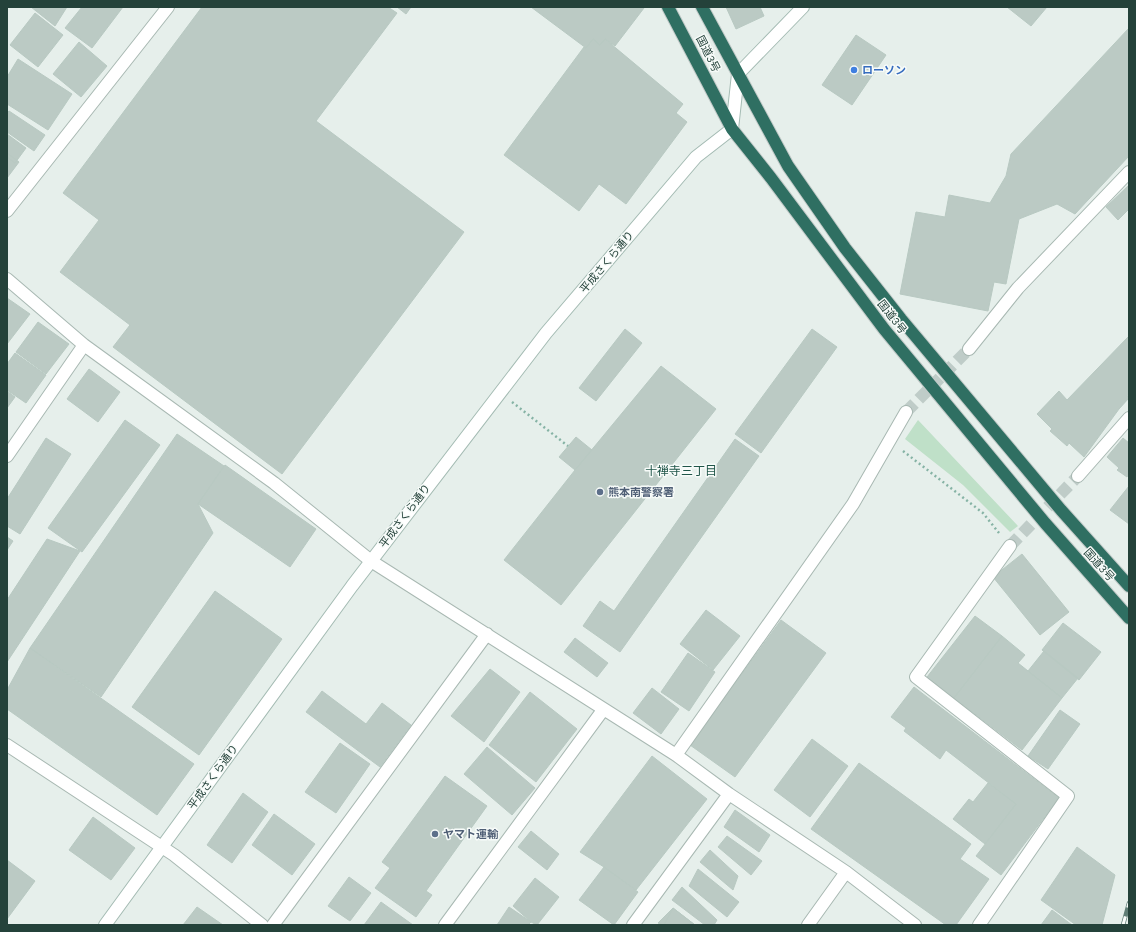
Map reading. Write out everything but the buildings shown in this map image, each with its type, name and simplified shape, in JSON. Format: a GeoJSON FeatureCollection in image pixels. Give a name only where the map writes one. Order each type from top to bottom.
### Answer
{"type":"FeatureCollection","features":[{"type":"Feature","properties":{"kind":"highway","name":"国道3号"},"geometry":{"type":"LineString","coordinates":[[668,7],[732,129],[771,178],[884,329],[1045,523],[1129,618]]}},
{"type":"Feature","properties":{"kind":"highway","name":"国道3号"},"geometry":{"type":"LineString","coordinates":[[702,7],[788,166],[845,248],[911,331],[1062,510],[1129,586]]}},
{"type":"Feature","properties":{"kind":"street"},"geometry":{"type":"LineString","coordinates":[[7,211],[168,7]]}},
{"type":"Feature","properties":{"kind":"street"},"geometry":{"type":"LineString","coordinates":[[732,129],[738,74],[803,7]]}},
{"type":"Feature","properties":{"kind":"street","name":"平成さくら通り"},"geometry":{"type":"LineString","coordinates":[[105,925],[371,561],[546,333],[696,157],[732,129]]}},
{"type":"Feature","properties":{"kind":"street"},"geometry":{"type":"LineString","coordinates":[[969,349],[1018,288],[1129,172]]}},
{"type":"Feature","properties":{"kind":"street"},"geometry":{"type":"LineString","coordinates":[[7,279],[84,345],[274,483],[371,561],[676,755],[729,794],[846,872],[915,925]]}},
{"type":"Feature","properties":{"kind":"street"},"geometry":{"type":"LineString","coordinates":[[7,456],[84,345]]}},
{"type":"Feature","properties":{"kind":"street"},"geometry":{"type":"LineString","coordinates":[[676,755],[853,504],[906,412]]}},
{"type":"Feature","properties":{"kind":"street"},"geometry":{"type":"LineString","coordinates":[[1078,476],[1129,418]]}},
{"type":"Feature","properties":{"kind":"street"},"geometry":{"type":"LineString","coordinates":[[979,925],[1068,796],[916,677],[1010,546]]}},
{"type":"Feature","properties":{"kind":"street"},"geometry":{"type":"LineString","coordinates":[[273,925],[487,634]]}},
{"type":"Feature","properties":{"kind":"street"},"geometry":{"type":"LineString","coordinates":[[445,925],[604,710]]}},
{"type":"Feature","properties":{"kind":"street"},"geometry":{"type":"LineString","coordinates":[[7,745],[174,855],[262,925]]}},
{"type":"Feature","properties":{"kind":"street"},"geometry":{"type":"LineString","coordinates":[[633,925],[729,794]]}},
{"type":"Feature","properties":{"kind":"street"},"geometry":{"type":"LineString","coordinates":[[808,925],[846,872]]}},
{"type":"Feature","properties":{"kind":"path"},"geometry":{"type":"LineString","coordinates":[[510,401],[568,446]]}},
{"type":"Feature","properties":{"kind":"path"},"geometry":{"type":"LineString","coordinates":[[890,441],[983,513],[1010,546]]}},
{"type":"Feature","properties":{"kind":"green space"},"geometry":{"type":"Polygon","coordinates":[[[918,420],[1018,526],[1010,532],[963,485],[905,439],[918,420]]]}},
{"type":"Feature","properties":{"kind":"tunnel"},"geometry":{"type":"LineString","coordinates":[[906,412],[969,349]]}},
{"type":"Feature","properties":{"kind":"tunnel"},"geometry":{"type":"LineString","coordinates":[[1010,546],[1078,476]]}},
{"type":"Feature","properties":{"kind":"railway"},"geometry":{"type":"LineString","coordinates":[[1123,925],[1129,903]]}},
{"type":"Feature","properties":{"kind":"place","name":"ローソン"},"geometry":{"type":"Point","coordinates":[854,70]}},
{"type":"Feature","properties":{"kind":"place","name":"熊本南警察署"},"geometry":{"type":"Point","coordinates":[600,492]}},
{"type":"Feature","properties":{"kind":"place","name":"ヤマト運輸"},"geometry":{"type":"Point","coordinates":[435,834]}},
{"type":"Feature","properties":{"kind":"district","name":"十禅寺三丁目"},"geometry":{"type":"Point","coordinates":[681,471]}}]}
